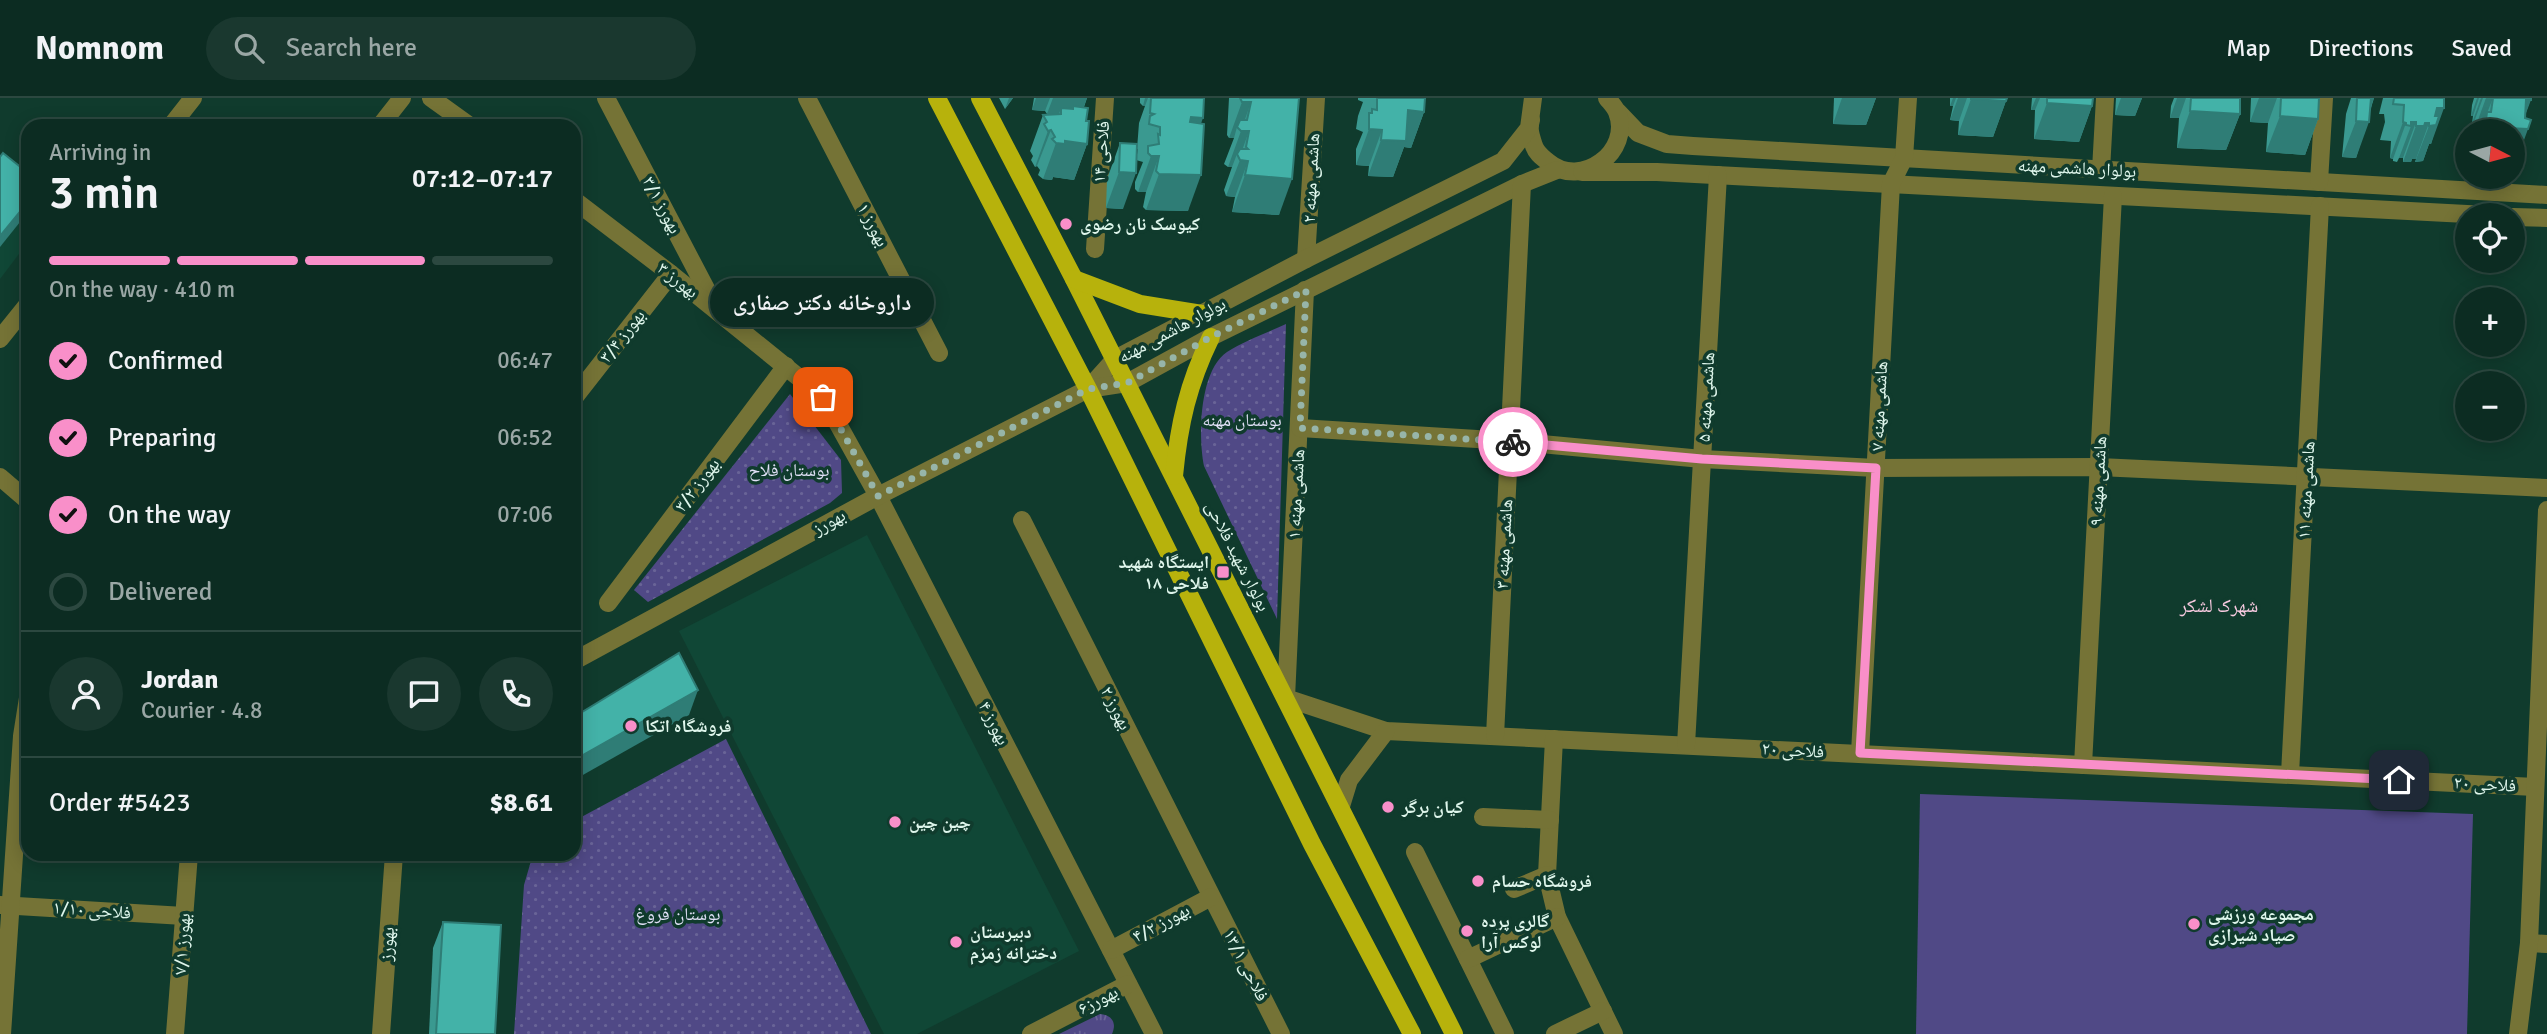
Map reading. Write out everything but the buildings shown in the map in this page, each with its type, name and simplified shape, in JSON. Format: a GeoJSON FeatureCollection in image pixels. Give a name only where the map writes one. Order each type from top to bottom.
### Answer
{"type":"FeatureCollection","features":[{"type":"Feature","properties":{"kind":"main road"},"geometry":{"type":"LineString","coordinates":[[937,98],[1088,389],[1312,844],[1412,1034]]}},
{"type":"Feature","properties":{"kind":"main road","name":"بولوار شهید فلاحی"},"geometry":{"type":"LineString","coordinates":[[980,98],[1115,359],[1454,1034]]}},
{"type":"Feature","properties":{"kind":"main road"},"geometry":{"type":"LineString","coordinates":[[1074,279],[1140,304],[1202,314]]}},
{"type":"Feature","properties":{"kind":"main road"},"geometry":{"type":"LineString","coordinates":[[1174,476],[1178,433],[1185,402],[1196,367],[1211,337]]}},
{"type":"Feature","properties":{"kind":"street"},"geometry":{"type":"LineString","coordinates":[[176,119],[193,98]]}},
{"type":"Feature","properties":{"kind":"street"},"geometry":{"type":"LineString","coordinates":[[386,119],[402,98]]}},
{"type":"Feature","properties":{"kind":"street"},"geometry":{"type":"LineString","coordinates":[[432,98],[460,119]]}},
{"type":"Feature","properties":{"kind":"street","name":"بهورز ۳/۱"},"geometry":{"type":"LineString","coordinates":[[606,98],[718,312]]}},
{"type":"Feature","properties":{"kind":"street","name":"بهورز ۱"},"geometry":{"type":"LineString","coordinates":[[807,98],[939,353]]}},
{"type":"Feature","properties":{"kind":"street","name":"فلاحی ۱۴"},"geometry":{"type":"LineString","coordinates":[[1095,249],[1105,98]]}},
{"type":"Feature","properties":{"kind":"street","name":"هاشمی مهنه ۲"},"geometry":{"type":"LineString","coordinates":[[1306,259],[1316,98]]}},
{"type":"Feature","properties":{"kind":"street"},"geometry":{"type":"LineString","coordinates":[[1533,98],[1529,128],[1537,153],[1557,170]]}},
{"type":"Feature","properties":{"kind":"street","name":"بولوار هاشمی مهنه"},"geometry":{"type":"LineString","coordinates":[[1088,389],[1115,359],[1306,259],[1503,161],[1529,128],[1536,103],[1542,98]]}},
{"type":"Feature","properties":{"kind":"street"},"geometry":{"type":"LineString","coordinates":[[1891,184],[1904,158],[1908,98]]}},
{"type":"Feature","properties":{"kind":"street"},"geometry":{"type":"LineString","coordinates":[[2101,170],[2105,98]]}},
{"type":"Feature","properties":{"kind":"street"},"geometry":{"type":"LineString","coordinates":[[2319,182],[2324,98]]}},
{"type":"Feature","properties":{"kind":"street"},"geometry":{"type":"LineString","coordinates":[[1582,173],[1605,161],[1619,138],[1613,105]]}},
{"type":"Feature","properties":{"kind":"street","name":"بولوار هاشمی مهنه"},"geometry":{"type":"LineString","coordinates":[[1613,105],[1637,133],[1667,144],[2547,195]]}},
{"type":"Feature","properties":{"kind":"street","name":"بولوار هاشمی مهنه"},"geometry":{"type":"LineString","coordinates":[[1088,389],[1127,383],[1211,337],[1522,184],[1557,170],[1582,173],[1657,172],[2455,213]]}},
{"type":"Feature","properties":{"kind":"street","name":"هاشمی مهنه ۵"},"geometry":{"type":"LineString","coordinates":[[1686,745],[1718,175]]}},
{"type":"Feature","properties":{"kind":"street","name":"هاشمی مهنه ۳"},"geometry":{"type":"LineString","coordinates":[[1495,736],[1522,184]]}},
{"type":"Feature","properties":{"kind":"street","name":"هاشمی مهنه ۷"},"geometry":{"type":"LineString","coordinates":[[1860,753],[1891,184]]}},
{"type":"Feature","properties":{"kind":"street","name":"هاشمی مهنه ۹"},"geometry":{"type":"LineString","coordinates":[[2083,765],[2113,196]]}},
{"type":"Feature","properties":{"kind":"street","name":"هاشمی مهنه ۱۱"},"geometry":{"type":"LineString","coordinates":[[2290,774],[2320,206]]}},
{"type":"Feature","properties":{"kind":"street","name":"بهورز ۳"},"geometry":{"type":"LineString","coordinates":[[581,210],[671,274],[823,397],[878,496]]}},
{"type":"Feature","properties":{"kind":"street"},"geometry":{"type":"LineString","coordinates":[[2525,217],[2547,218]]}},
{"type":"Feature","properties":{"kind":"street","name":"بهورز ۳/۴"},"geometry":{"type":"LineString","coordinates":[[581,389],[671,274]]}},
{"type":"Feature","properties":{"kind":"street","name":"هاشمی مهنه ۱"},"geometry":{"type":"LineString","coordinates":[[1286,698],[1306,290]]}},
{"type":"Feature","properties":{"kind":"street"},"geometry":{"type":"LineString","coordinates":[[0,339],[21,313]]}},
{"type":"Feature","properties":{"kind":"street","name":"بهورز ۳/۲"},"geometry":{"type":"LineString","coordinates":[[608,603],[786,366]]}},
{"type":"Feature","properties":{"kind":"street","name":"بهورز"},"geometry":{"type":"LineString","coordinates":[[581,657],[878,496],[1088,389]]}},
{"type":"Feature","properties":{"kind":"street"},"geometry":{"type":"LineString","coordinates":[[1300,428],[1509,441],[1702,459],[1876,468],[2099,467],[2547,488]]}},
{"type":"Feature","properties":{"kind":"street"},"geometry":{"type":"LineString","coordinates":[[0,477],[21,494]]}},
{"type":"Feature","properties":{"kind":"street","name":"بهورز ۴"},"geometry":{"type":"LineString","coordinates":[[878,496],[1111,950],[1149,1032]]}},
{"type":"Feature","properties":{"kind":"street"},"geometry":{"type":"LineString","coordinates":[[2518,1034],[2538,944],[2535,787],[2547,510]]}},
{"type":"Feature","properties":{"kind":"street","name":"بهورز ۲"},"geometry":{"type":"LineString","coordinates":[[1022,520],[1211,897]]}},
{"type":"Feature","properties":{"kind":"street","name":"فلاحی ۲۰"},"geometry":{"type":"LineString","coordinates":[[1286,698],[1386,731],[2535,787]]}},
{"type":"Feature","properties":{"kind":"street"},"geometry":{"type":"LineString","coordinates":[[1341,806],[1349,779],[1386,731]]}},
{"type":"Feature","properties":{"kind":"street"},"geometry":{"type":"LineString","coordinates":[[1554,739],[1547,875],[1557,918],[1614,1034]]}},
{"type":"Feature","properties":{"kind":"street"},"geometry":{"type":"LineString","coordinates":[[2,1034],[5,905],[21,746]]}},
{"type":"Feature","properties":{"kind":"street"},"geometry":{"type":"LineString","coordinates":[[1483,817],[1550,820]]}},
{"type":"Feature","properties":{"kind":"street"},"geometry":{"type":"LineString","coordinates":[[1415,852],[1505,1034]]}},
{"type":"Feature","properties":{"kind":"street","name":"بهورز ۷/۱"},"geometry":{"type":"LineString","coordinates":[[175,1034],[188,861]]}},
{"type":"Feature","properties":{"kind":"street","name":"بهورز"},"geometry":{"type":"LineString","coordinates":[[381,1034],[393,861]]}},
{"type":"Feature","properties":{"kind":"street"},"geometry":{"type":"LineString","coordinates":[[1514,889],[1547,875]]}},
{"type":"Feature","properties":{"kind":"street","name":"بهورز ۴/۲"},"geometry":{"type":"LineString","coordinates":[[1111,950],[1211,897]]}},
{"type":"Feature","properties":{"kind":"street","name":"فلاحی ۱۳/۱"},"geometry":{"type":"LineString","coordinates":[[1211,897],[1280,1034]]}},
{"type":"Feature","properties":{"kind":"street","name":"فلاحی ۱/۱۰"},"geometry":{"type":"LineString","coordinates":[[5,905],[184,916]]}},
{"type":"Feature","properties":{"kind":"street"},"geometry":{"type":"LineString","coordinates":[[1468,959],[1557,918]]}},
{"type":"Feature","properties":{"kind":"street","name":"بهورز۶"},"geometry":{"type":"LineString","coordinates":[[1031,1034],[1128,984]]}},
{"type":"Feature","properties":{"kind":"street"},"geometry":{"type":"LineString","coordinates":[[1555,1034],[1580,1029],[1603,1012]]}},
{"type":"Feature","properties":{"kind":"shaded area"},"geometry":{"type":"Polygon","coordinates":[[[0,172],[21,188],[21,251],[0,279],[0,172]]]}},
{"type":"Feature","properties":{"kind":"shaded area"},"geometry":{"type":"Polygon","coordinates":[[[867,535],[1079,951],[917,1034],[884,1034],[679,631],[867,535]]]}},
{"type":"Feature","properties":{"kind":"green space","name":"بوستان مهنه"},"geometry":{"type":"Polygon","coordinates":[[[1286,324],[1277,619],[1204,466],[1201,422],[1206,389],[1218,361],[1234,348],[1286,324]]]}},
{"type":"Feature","properties":{"kind":"green space","name":"بوستان فلاح"},"geometry":{"type":"Polygon","coordinates":[[[790,394],[841,460],[842,493],[830,503],[648,602],[634,590],[790,394]]]}},
{"type":"Feature","properties":{"kind":"green space","name":"بوستان فروغ"},"geometry":{"type":"Polygon","coordinates":[[[726,739],[871,1034],[514,1034],[524,885],[531,861],[581,861],[581,817],[726,739]]]}},
{"type":"Feature","properties":{"kind":"green space","name":"مجموعه ورزشی صیاد شیرازی"},"geometry":{"type":"Polygon","coordinates":[[[1920,794],[2473,814],[2467,1034],[1916,1034],[1920,794]]]}},
{"type":"Feature","properties":{"kind":"green space"},"geometry":{"type":"Polygon","coordinates":[[[1100,1014],[1112,1020],[1112,1034],[1059,1034],[1100,1014]]]}},
{"type":"Feature","properties":{"kind":"way so far"},"geometry":{"type":"LineString","coordinates":[[823,397],[878,496],[1088,389],[1127,383],[1306,290],[1300,428],[1513,442]]}},
{"type":"Feature","properties":{"kind":"place","name":"کیوسک نان رضوی"},"geometry":{"type":"Point","coordinates":[1066,224]}},
{"type":"Feature","properties":{"kind":"place","name":"داروخانه دکتر صفاری"},"geometry":{"type":"Point","coordinates":[823,397]}},
{"type":"Feature","properties":{"kind":"place","name":"ایستگاه شهید فلاحی ۱۸"},"geometry":{"type":"Point","coordinates":[1223,572]}},
{"type":"Feature","properties":{"kind":"place","name":"فروشگاه اتکا"},"geometry":{"type":"Point","coordinates":[631,726]}},
{"type":"Feature","properties":{"kind":"place","name":"کیان برگر"},"geometry":{"type":"Point","coordinates":[1388,807]}},
{"type":"Feature","properties":{"kind":"place","name":"چین چین"},"geometry":{"type":"Point","coordinates":[895,822]}},
{"type":"Feature","properties":{"kind":"place","name":"فروشگاه حسام"},"geometry":{"type":"Point","coordinates":[1478,881]}},
{"type":"Feature","properties":{"kind":"place","name":"مجموعه ورزشی صیاد شیرازی"},"geometry":{"type":"Point","coordinates":[2194,924]}},
{"type":"Feature","properties":{"kind":"place","name":"گالری پرده لوکس آرا"},"geometry":{"type":"Point","coordinates":[1467,931]}},
{"type":"Feature","properties":{"kind":"place","name":"دبیرستان دخترانه زمزم"},"geometry":{"type":"Point","coordinates":[956,942]}},
{"type":"Feature","properties":{"kind":"district","name":"شهرک لشکر"},"geometry":{"type":"Point","coordinates":[2219,606]}},
{"type":"Feature","properties":{"kind":"route"},"geometry":{"type":"LineString","coordinates":[[1513,442],[1702,459],[1876,468],[1860,753],[2399,780]]}}]}
